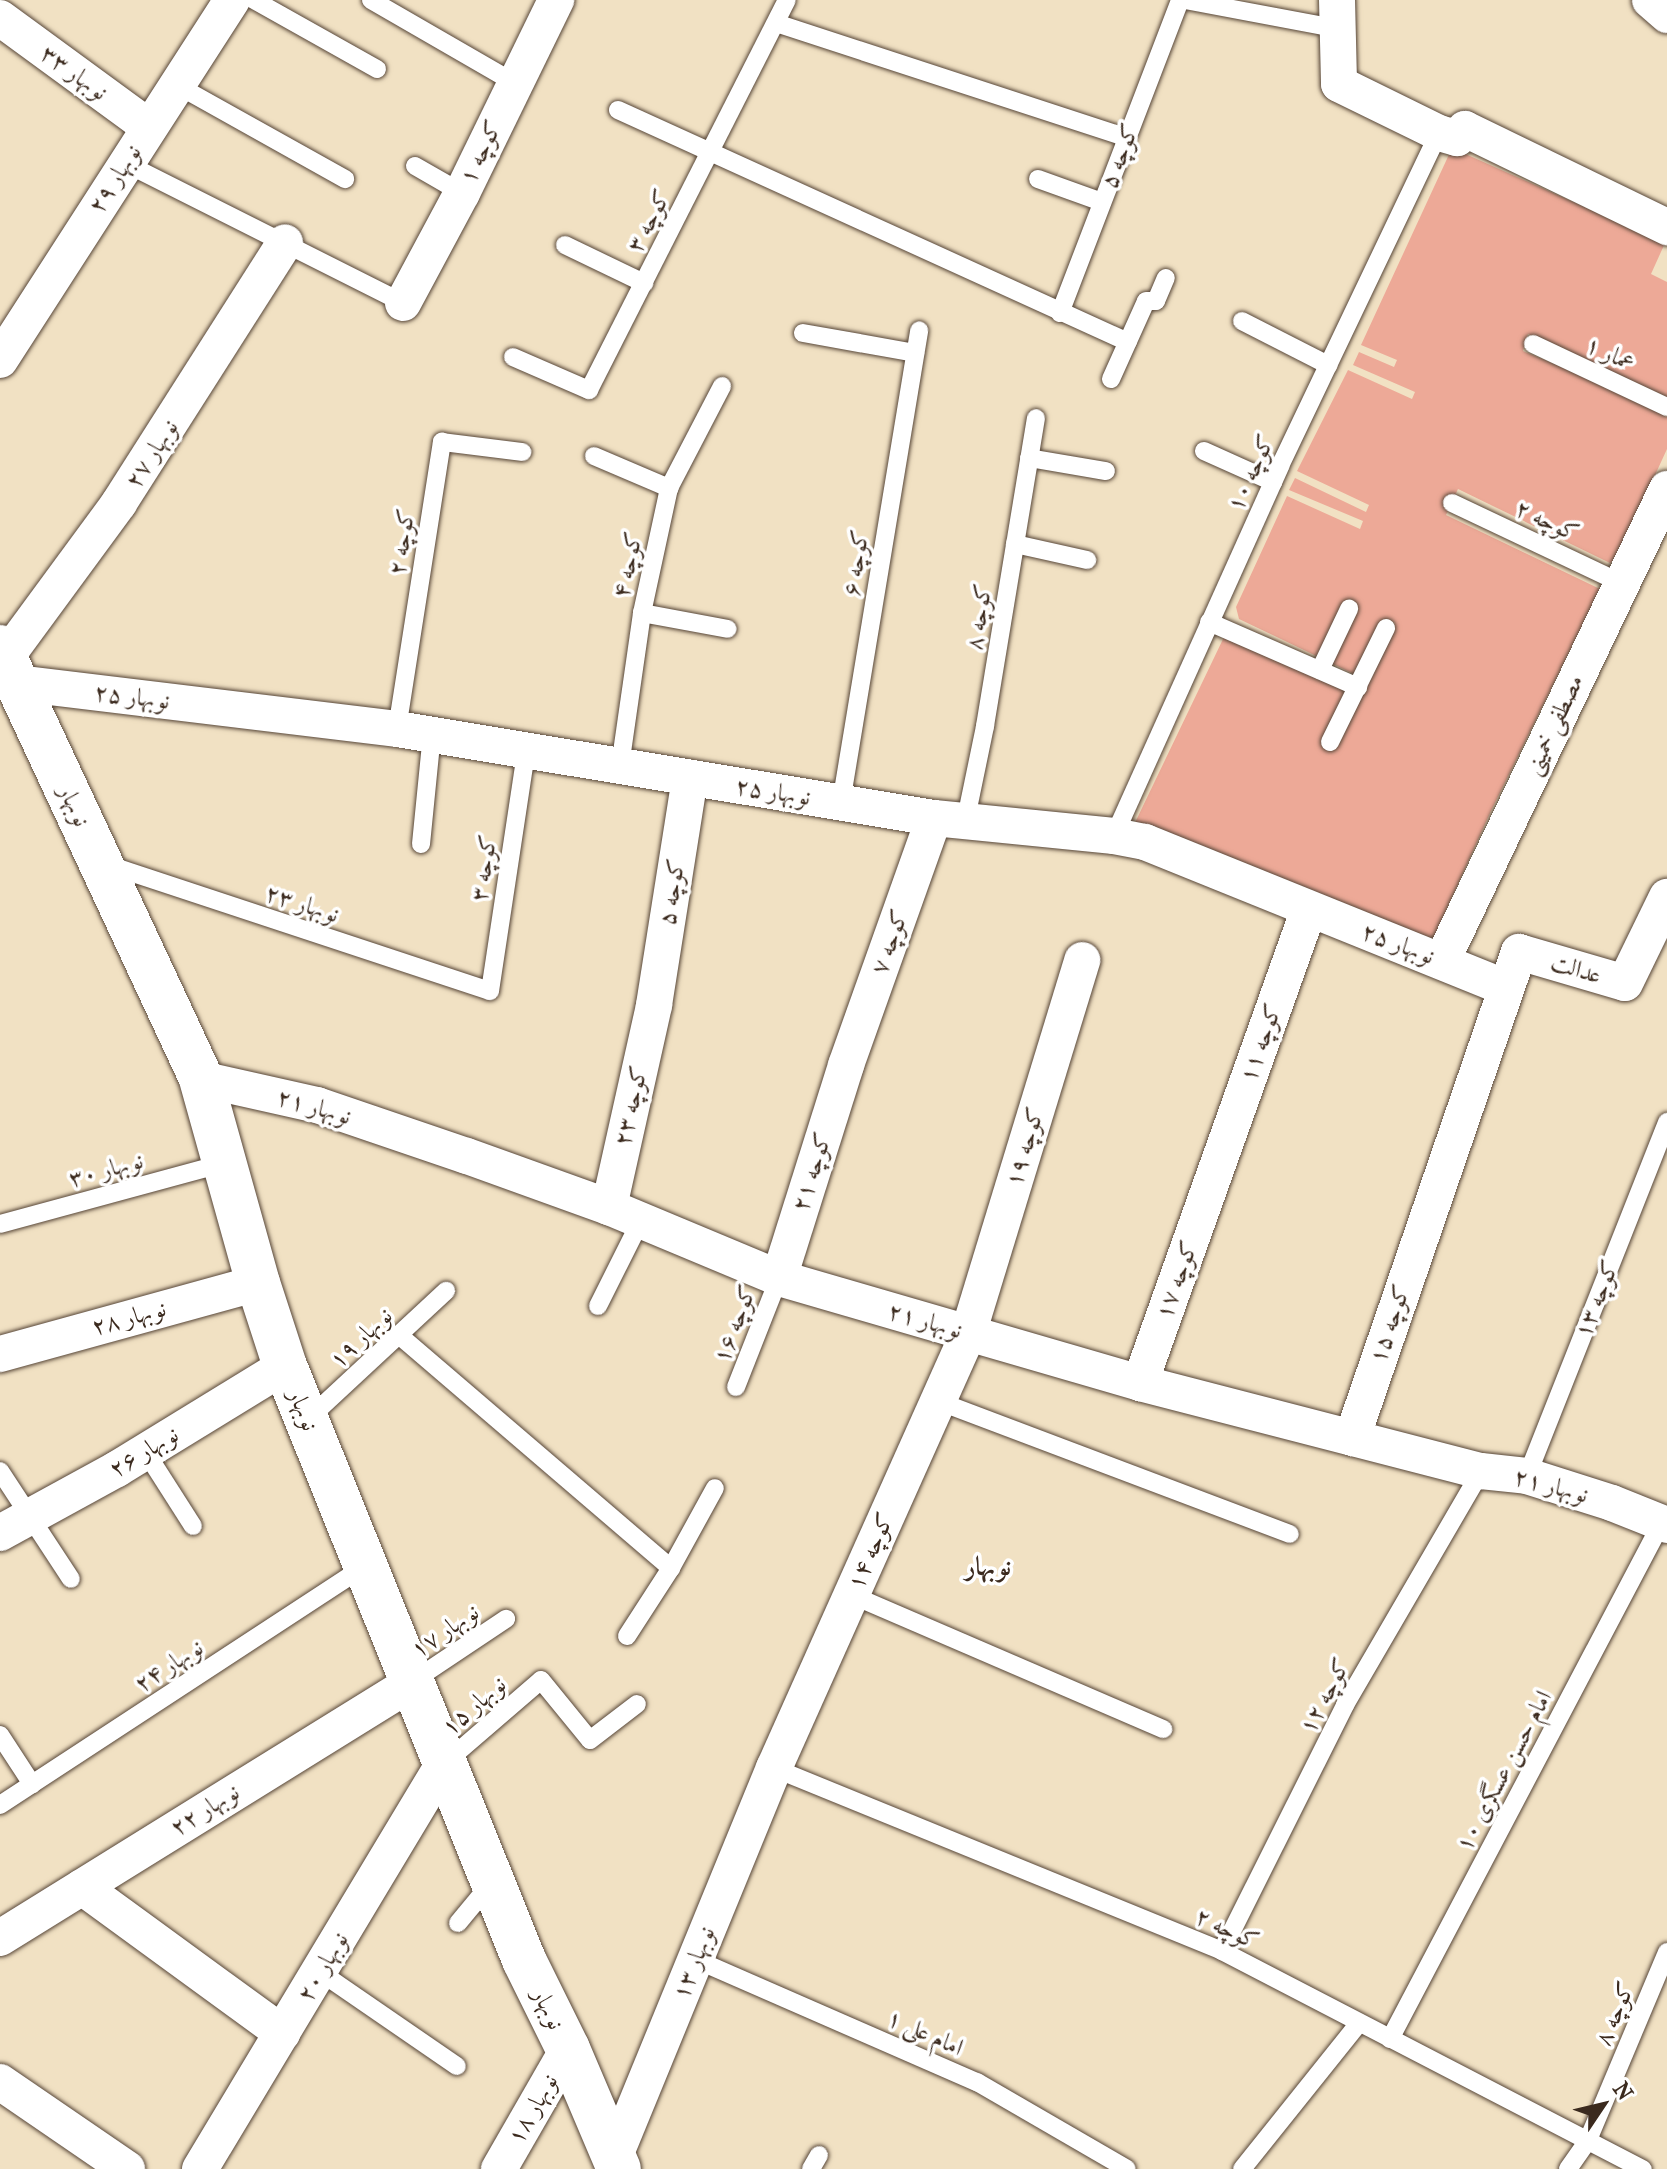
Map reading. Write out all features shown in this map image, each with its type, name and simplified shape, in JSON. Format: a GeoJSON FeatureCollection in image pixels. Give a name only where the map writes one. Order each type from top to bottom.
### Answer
{"type":"FeatureCollection","features":[{"type":"Feature","properties":{"kind":"street","name":"نوبهار ۲۹"},"geometry":{"type":"LineString","coordinates":[[0,360],[175,84],[232,0]]}},
{"type":"Feature","properties":{"kind":"street","name":"کوچه ۱"},"geometry":{"type":"LineString","coordinates":[[403,303],[462,193],[556,0]]}},
{"type":"Feature","properties":{"kind":"street"},"geometry":{"type":"LineString","coordinates":[[1650,0],[1667,15]]}},
{"type":"Feature","properties":{"kind":"street"},"geometry":{"type":"LineString","coordinates":[[1338,14],[1339,84],[1439,133],[1457,138],[1465,129],[1667,227]]}},
{"type":"Feature","properties":{"kind":"street","name":"نوبهار ۳۳"},"geometry":{"type":"LineString","coordinates":[[0,18],[149,127]]}},
{"type":"Feature","properties":{"kind":"street","name":"نوبهار ۲۷"},"geometry":{"type":"LineString","coordinates":[[8,663],[119,503],[285,242]]}},
{"type":"Feature","properties":{"kind":"street","name":"مصطفی خمینی"},"geometry":{"type":"LineString","coordinates":[[1442,961],[1667,489]]}},
{"type":"Feature","properties":{"kind":"street","name":"نوبهار ۲۵"},"geometry":{"type":"LineString","coordinates":[[8,663],[841,803],[950,820],[1114,836],[1145,842],[1506,988]]}},
{"type":"Feature","properties":{"kind":"street","name":"نوبهار"},"geometry":{"type":"LineString","coordinates":[[8,663],[201,1079],[258,1283],[285,1366],[524,1960],[568,2049],[616,2163]]}},
{"type":"Feature","properties":{"kind":"street","name":"کوچه ۵"},"geometry":{"type":"LineString","coordinates":[[654,1005],[690,778]]}},
{"type":"Feature","properties":{"kind":"street","name":"کوچه ۷"},"geometry":{"type":"LineString","coordinates":[[846,1065],[950,820]]}},
{"type":"Feature","properties":{"kind":"street","name":"عدالت"},"geometry":{"type":"LineString","coordinates":[[1506,988],[1519,952],[1625,983],[1667,897]]}},
{"type":"Feature","properties":{"kind":"street","name":"کوچه ۱۱"},"geometry":{"type":"LineString","coordinates":[[1214,1177],[1309,909]]}},
{"type":"Feature","properties":{"kind":"street","name":"کوچه ۱۹"},"geometry":{"type":"LineString","coordinates":[[968,1334],[1082,960]]}},
{"type":"Feature","properties":{"kind":"street","name":"کوچه ۱۵"},"geometry":{"type":"LineString","coordinates":[[1352,1438],[1506,988]]}},
{"type":"Feature","properties":{"kind":"street","name":"کوچه ۲۳"},"geometry":{"type":"LineString","coordinates":[[625,1214],[654,1005]]}},
{"type":"Feature","properties":{"kind":"street","name":"کوچه ۲۱"},"geometry":{"type":"LineString","coordinates":[[779,1278],[846,1065]]}},
{"type":"Feature","properties":{"kind":"street","name":"نوبهار ۲۱"},"geometry":{"type":"LineString","coordinates":[[201,1079],[317,1105],[625,1214],[779,1278],[1140,1383],[1481,1471],[1527,1476],[1665,1520]]}},
{"type":"Feature","properties":{"kind":"street","name":"کوچه ۱۷"},"geometry":{"type":"LineString","coordinates":[[1140,1383],[1214,1177]]}},
{"type":"Feature","properties":{"kind":"street","name":"نوبهار ۲۸"},"geometry":{"type":"LineString","coordinates":[[0,1354],[258,1283]]}},
{"type":"Feature","properties":{"kind":"street","name":"کوچه ۱۴"},"geometry":{"type":"LineString","coordinates":[[774,1768],[968,1334]]}},
{"type":"Feature","properties":{"kind":"street","name":"نوبهار ۲۶"},"geometry":{"type":"LineString","coordinates":[[15,1525],[285,1366]]}},
{"type":"Feature","properties":{"kind":"street","name":"نوبهار ۲۲"},"geometry":{"type":"LineString","coordinates":[[0,1938],[411,1683]]}},
{"type":"Feature","properties":{"kind":"street","name":"نوبهار ۲۰"},"geometry":{"type":"LineString","coordinates":[[200,2169],[443,1764]]}},
{"type":"Feature","properties":{"kind":"street","name":"نوبهار ۱۳"},"geometry":{"type":"LineString","coordinates":[[616,2163],[695,1959],[774,1768]]}},
{"type":"Feature","properties":{"kind":"street"},"geometry":{"type":"LineString","coordinates":[[82,1887],[282,2033]]}},
{"type":"Feature","properties":{"kind":"street","name":"نوبهار ۱۸"},"geometry":{"type":"LineString","coordinates":[[499,2169],[568,2049]]}},
{"type":"Feature","properties":{"kind":"street"},"geometry":{"type":"LineString","coordinates":[[2,2088],[127,2169]]}},
{"type":"Feature","properties":{"kind":"lane"},"geometry":{"type":"LineString","coordinates":[[254,0],[377,69]]}},
{"type":"Feature","properties":{"kind":"lane"},"geometry":{"type":"LineString","coordinates":[[371,0],[515,83]]}},
{"type":"Feature","properties":{"kind":"lane","name":"کوچه ۳"},"geometry":{"type":"LineString","coordinates":[[513,357],[589,390],[712,154],[787,0]]}},
{"type":"Feature","properties":{"kind":"lane"},"geometry":{"type":"LineString","coordinates":[[1182,0],[1338,14]]}},
{"type":"Feature","properties":{"kind":"lane","name":"کوچه ۵"},"geometry":{"type":"LineString","coordinates":[[1060,313],[1182,0]]}},
{"type":"Feature","properties":{"kind":"lane"},"geometry":{"type":"LineString","coordinates":[[776,23],[1127,138]]}},
{"type":"Feature","properties":{"kind":"lane"},"geometry":{"type":"LineString","coordinates":[[175,84],[345,179]]}},
{"type":"Feature","properties":{"kind":"lane"},"geometry":{"type":"LineString","coordinates":[[618,110],[1128,342]]}},
{"type":"Feature","properties":{"kind":"lane","name":"کوچه ۱۰"},"geometry":{"type":"LineString","coordinates":[[1114,836],[1273,482],[1439,133]]}},
{"type":"Feature","properties":{"kind":"lane"},"geometry":{"type":"LineString","coordinates":[[125,163],[403,303]]}},
{"type":"Feature","properties":{"kind":"lane"},"geometry":{"type":"LineString","coordinates":[[415,166],[462,193]]}},
{"type":"Feature","properties":{"kind":"lane"},"geometry":{"type":"LineString","coordinates":[[1038,179],[1102,202]]}},
{"type":"Feature","properties":{"kind":"lane"},"geometry":{"type":"LineString","coordinates":[[565,245],[644,283]]}},
{"type":"Feature","properties":{"kind":"lane"},"geometry":{"type":"LineString","coordinates":[[1111,379],[1146,301],[1156,301],[1166,278]]}},
{"type":"Feature","properties":{"kind":"lane"},"geometry":{"type":"LineString","coordinates":[[1242,321],[1328,365]]}},
{"type":"Feature","properties":{"kind":"lane","name":"کوچه ۶"},"geometry":{"type":"LineString","coordinates":[[841,803],[919,330]]}},
{"type":"Feature","properties":{"kind":"lane"},"geometry":{"type":"LineString","coordinates":[[803,333],[915,353]]}},
{"type":"Feature","properties":{"kind":"lane","name":"عمار ۱"},"geometry":{"type":"LineString","coordinates":[[1533,344],[1667,407]]}},
{"type":"Feature","properties":{"kind":"lane","name":"کوچه ۴"},"geometry":{"type":"LineString","coordinates":[[620,766],[642,613],[669,488],[722,386]]}},
{"type":"Feature","properties":{"kind":"lane","name":"کوچه ۸"},"geometry":{"type":"LineString","coordinates":[[950,820],[985,726],[1036,418]]}},
{"type":"Feature","properties":{"kind":"lane","name":"کوچه ۲"},"geometry":{"type":"LineString","coordinates":[[414,732],[442,442],[522,452]]}},
{"type":"Feature","properties":{"kind":"lane"},"geometry":{"type":"LineString","coordinates":[[1204,451],[1273,482]]}},
{"type":"Feature","properties":{"kind":"lane"},"geometry":{"type":"LineString","coordinates":[[594,456],[669,488]]}},
{"type":"Feature","properties":{"kind":"lane"},"geometry":{"type":"LineString","coordinates":[[1029,458],[1106,471]]}},
{"type":"Feature","properties":{"kind":"lane","name":"کوچه ۲"},"geometry":{"type":"LineString","coordinates":[[1452,503],[1621,583]]}},
{"type":"Feature","properties":{"kind":"lane"},"geometry":{"type":"LineString","coordinates":[[1015,544],[1087,560]]}},
{"type":"Feature","properties":{"kind":"lane"},"geometry":{"type":"LineString","coordinates":[[1320,670],[1349,609]]}},
{"type":"Feature","properties":{"kind":"lane"},"geometry":{"type":"LineString","coordinates":[[642,613],[728,629]]}},
{"type":"Feature","properties":{"kind":"lane"},"geometry":{"type":"LineString","coordinates":[[1209,622],[1358,687]]}},
{"type":"Feature","properties":{"kind":"lane"},"geometry":{"type":"LineString","coordinates":[[1330,742],[1386,628]]}},
{"type":"Feature","properties":{"kind":"lane"},"geometry":{"type":"LineString","coordinates":[[414,732],[421,844]]}},
{"type":"Feature","properties":{"kind":"lane","name":"کوچه ۳"},"geometry":{"type":"LineString","coordinates":[[490,991],[526,752]]}},
{"type":"Feature","properties":{"kind":"lane","name":"نوبهار ۲۳"},"geometry":{"type":"LineString","coordinates":[[100,862],[490,991]]}},
{"type":"Feature","properties":{"kind":"lane","name":"کوچه ۱۳"},"geometry":{"type":"LineString","coordinates":[[1527,1476],[1667,1122]]}},
{"type":"Feature","properties":{"kind":"lane","name":"نوبهار ۳۰"},"geometry":{"type":"LineString","coordinates":[[0,1224],[224,1163]]}},
{"type":"Feature","properties":{"kind":"lane"},"geometry":{"type":"LineString","coordinates":[[598,1306],[625,1214]]}},
{"type":"Feature","properties":{"kind":"lane","name":"کوچه ۱۶"},"geometry":{"type":"LineString","coordinates":[[736,1387],[779,1278]]}},
{"type":"Feature","properties":{"kind":"lane","name":"نوبهار ۱۹"},"geometry":{"type":"LineString","coordinates":[[307,1420],[446,1291]]}},
{"type":"Feature","properties":{"kind":"lane"},"geometry":{"type":"LineString","coordinates":[[400,1336],[671,1568]]}},
{"type":"Feature","properties":{"kind":"lane"},"geometry":{"type":"LineString","coordinates":[[938,1401],[1290,1534]]}},
{"type":"Feature","properties":{"kind":"lane"},"geometry":{"type":"LineString","coordinates":[[145,1451],[193,1526]]}},
{"type":"Feature","properties":{"kind":"lane"},"geometry":{"type":"LineString","coordinates":[[0,1471],[15,1525],[71,1579]]}},
{"type":"Feature","properties":{"kind":"lane","name":"کوچه ۱۲"},"geometry":{"type":"LineString","coordinates":[[1222,1951],[1345,1705],[1481,1471]]}},
{"type":"Feature","properties":{"kind":"lane"},"geometry":{"type":"LineString","coordinates":[[627,1636],[671,1568],[715,1488]]}},
{"type":"Feature","properties":{"kind":"lane","name":"امام حسن عسگری ۱۰"},"geometry":{"type":"LineString","coordinates":[[1390,2039],[1665,1520]]}},
{"type":"Feature","properties":{"kind":"lane","name":"نوبهار ۲۴"},"geometry":{"type":"LineString","coordinates":[[0,1805],[364,1567]]}},
{"type":"Feature","properties":{"kind":"lane"},"geometry":{"type":"LineString","coordinates":[[852,1595],[1163,1729]]}},
{"type":"Feature","properties":{"kind":"lane","name":"نوبهار ۱۷"},"geometry":{"type":"LineString","coordinates":[[411,1683],[506,1619]]}},
{"type":"Feature","properties":{"kind":"lane","name":"نوبهار ۱۵"},"geometry":{"type":"LineString","coordinates":[[443,1764],[541,1680],[590,1740],[637,1704]]}},
{"type":"Feature","properties":{"kind":"lane"},"geometry":{"type":"LineString","coordinates":[[0,1735],[32,1784]]}},
{"type":"Feature","properties":{"kind":"lane","name":"کوچه ۲"},"geometry":{"type":"LineString","coordinates":[[774,1768],[1222,1951],[1643,2169]]}},
{"type":"Feature","properties":{"kind":"lane"},"geometry":{"type":"LineString","coordinates":[[458,1923],[494,1880]]}},
{"type":"Feature","properties":{"kind":"lane","name":"کوچه ۸"},"geometry":{"type":"LineString","coordinates":[[1568,2169],[1588,2140],[1667,1952]]}},
{"type":"Feature","properties":{"kind":"lane","name":"امام علی ۱"},"geometry":{"type":"LineString","coordinates":[[695,1959],[977,2082],[1127,2169]]}},
{"type":"Feature","properties":{"kind":"lane"},"geometry":{"type":"LineString","coordinates":[[320,1972],[457,2066]]}},
{"type":"Feature","properties":{"kind":"lane"},"geometry":{"type":"LineString","coordinates":[[1242,2169],[1358,2024]]}},
{"type":"Feature","properties":{"kind":"building"},"geometry":{"type":"Polygon","coordinates":[[[1452,148],[1665,243],[1651,274],[1667,282],[1667,397],[1528,334],[1523,351],[1605,385],[1667,417],[1667,449],[1617,558],[1610,563],[1458,489],[1446,515],[1600,589],[1491,811],[1433,939],[1131,831],[1224,637],[1351,689],[1349,718],[1395,623],[1386,619],[1358,676],[1239,619],[1236,607],[1287,496],[1360,529],[1363,521],[1289,490],[1295,478],[1366,512],[1369,505],[1297,471],[1348,370],[1412,399],[1415,392],[1353,365],[1359,352],[1394,367],[1397,360],[1361,345],[1452,148]]]}},
{"type":"Feature","properties":{"kind":"district","name":"نوبهار"},"geometry":{"type":"Point","coordinates":[988,1567]}}]}
